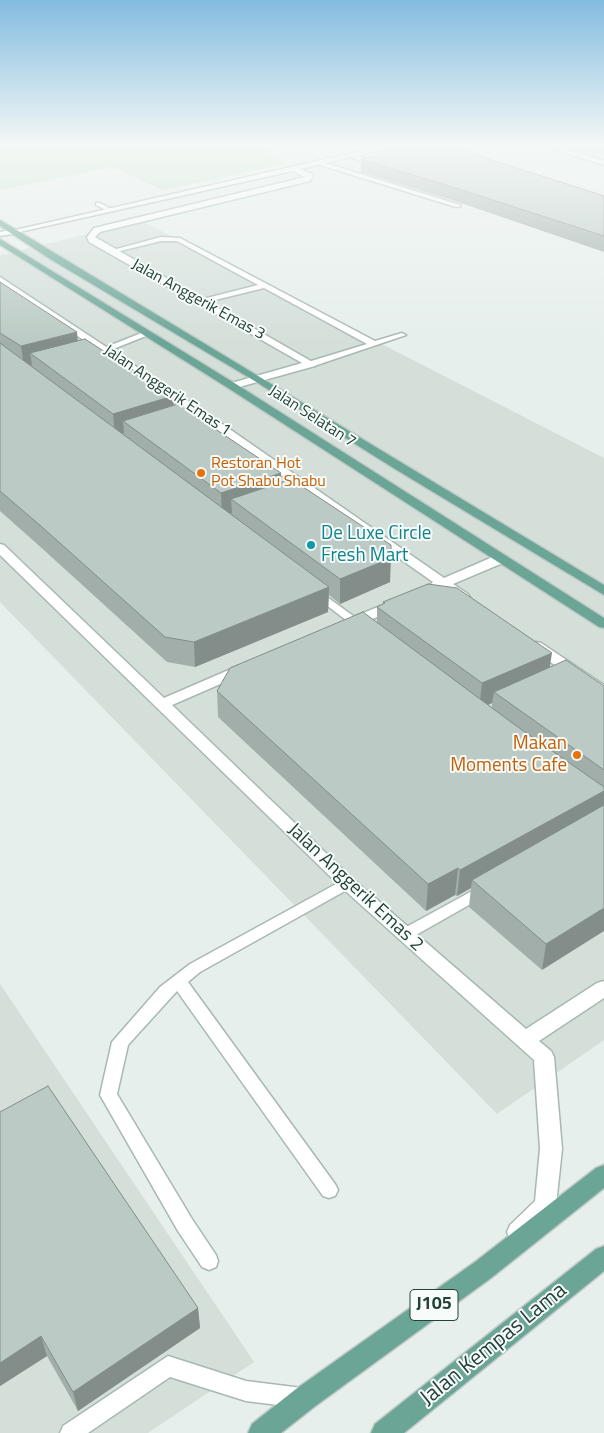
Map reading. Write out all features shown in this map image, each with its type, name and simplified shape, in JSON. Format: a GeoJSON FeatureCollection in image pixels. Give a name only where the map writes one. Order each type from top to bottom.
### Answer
{"type":"FeatureCollection","features":[{"type":"Feature","properties":{"kind":"main road","name":"Jalan Selatan 7"},"geometry":{"type":"LineString","coordinates":[[0,222],[53,257],[257,378],[399,467],[604,591]]}},
{"type":"Feature","properties":{"kind":"main road","name":"Jalan Selatan 7"},"geometry":{"type":"LineString","coordinates":[[0,241],[232,386],[604,624]]}},
{"type":"Feature","properties":{"kind":"main road","name":"J105"},"geometry":{"type":"LineString","coordinates":[[261,1433],[305,1398],[483,1270],[604,1174]]}},
{"type":"Feature","properties":{"kind":"main road","name":"Jalan Kempas Lama"},"geometry":{"type":"LineString","coordinates":[[384,1433],[604,1257]]}},
{"type":"Feature","properties":{"kind":"street"},"geometry":{"type":"LineString","coordinates":[[0,234],[110,210]]}},
{"type":"Feature","properties":{"kind":"street","name":"Jalan Anggerik Emas 3"},"geometry":{"type":"LineString","coordinates":[[180,210],[97,230],[91,237],[92,240],[311,364]]}},
{"type":"Feature","properties":{"kind":"street","name":"Jalan Anggerik Emas 1"},"geometry":{"type":"LineString","coordinates":[[3,285],[108,350],[197,415],[313,490],[476,606]]}},
{"type":"Feature","properties":{"kind":"street"},"geometry":{"type":"LineString","coordinates":[[232,386],[311,364]]}},
{"type":"Feature","properties":{"kind":"street","name":"Jalan Anggerik Emas 2"},"geometry":{"type":"LineString","coordinates":[[0,548],[347,883],[544,1057],[551,1149],[545,1205],[483,1270]]}},
{"type":"Feature","properties":{"kind":"street"},"geometry":{"type":"LineString","coordinates":[[425,591],[500,559]]}},
{"type":"Feature","properties":{"kind":"street"},"geometry":{"type":"LineString","coordinates":[[336,629],[407,598]]}},
{"type":"Feature","properties":{"kind":"street"},"geometry":{"type":"LineString","coordinates":[[525,639],[570,675],[604,692]]}},
{"type":"Feature","properties":{"kind":"street"},"geometry":{"type":"LineString","coordinates":[[162,704],[254,664]]}},
{"type":"Feature","properties":{"kind":"street"},"geometry":{"type":"LineString","coordinates":[[525,1040],[604,988]]}},
{"type":"Feature","properties":{"kind":"lane"},"geometry":{"type":"LineString","coordinates":[[112,251],[161,239],[178,239],[374,344]]}},
{"type":"Feature","properties":{"kind":"lane"},"geometry":{"type":"LineString","coordinates":[[202,302],[263,286]]}},
{"type":"Feature","properties":{"kind":"lane"},"geometry":{"type":"LineString","coordinates":[[89,355],[108,350],[147,334]]}},
{"type":"Feature","properties":{"kind":"lane"},"geometry":{"type":"LineString","coordinates":[[311,364],[402,335]]}},
{"type":"Feature","properties":{"kind":"lane"},"geometry":{"type":"LineString","coordinates":[[294,496],[313,490]]}},
{"type":"Feature","properties":{"kind":"lane"},"geometry":{"type":"LineString","coordinates":[[308,586],[370,633]]}},
{"type":"Feature","properties":{"kind":"lane"},"geometry":{"type":"LineString","coordinates":[[404,935],[500,880]]}},
{"type":"Feature","properties":{"kind":"lane"},"geometry":{"type":"LineString","coordinates":[[208,1261],[108,1095],[120,1042],[145,1012],[195,968],[347,883]]}},
{"type":"Feature","properties":{"kind":"lane"},"geometry":{"type":"LineString","coordinates":[[178,981],[328,1190]]}},
{"type":"Feature","properties":{"kind":"lane"},"geometry":{"type":"LineString","coordinates":[[70,1433],[168,1366],[246,1391],[305,1398]]}},
{"type":"Feature","properties":{"kind":"shaded area"},"geometry":{"type":"Polygon","coordinates":[[[142,221],[604,458],[604,1040],[497,1114],[0,602],[0,255],[142,221]]]}},
{"type":"Feature","properties":{"kind":"shaded area"},"geometry":{"type":"Polygon","coordinates":[[[0,984],[254,1362],[148,1433],[0,1433],[0,984]]]}},
{"type":"Feature","properties":{"kind":"building"},"geometry":{"type":"Polygon","coordinates":[[[523,210],[604,210],[604,236],[523,210]]]}},
{"type":"Feature","properties":{"kind":"building"},"geometry":{"type":"Polygon","coordinates":[[[0,282],[77,332],[21,346],[0,333],[0,282]]]}},
{"type":"Feature","properties":{"kind":"building"},"geometry":{"type":"Polygon","coordinates":[[[85,339],[173,396],[113,414],[30,353],[85,339]]]}},
{"type":"Feature","properties":{"kind":"building"},"geometry":{"type":"Polygon","coordinates":[[[0,343],[329,587],[194,642],[165,637],[0,491],[0,343]]]}},
{"type":"Feature","properties":{"kind":"building"},"geometry":{"type":"Polygon","coordinates":[[[178,404],[281,473],[221,493],[123,421],[178,404]]]}},
{"type":"Feature","properties":{"kind":"building"},"geometry":{"type":"Polygon","coordinates":[[[291,479],[391,545],[391,558],[340,579],[231,499],[291,479]]]}},
{"type":"Feature","properties":{"kind":"building"},"geometry":{"type":"Polygon","coordinates":[[[428,584],[457,588],[552,653],[482,683],[377,607],[385,603],[383,602],[428,584]]]}},
{"type":"Feature","properties":{"kind":"building"},"geometry":{"type":"Polygon","coordinates":[[[363,612],[515,725],[604,787],[604,791],[460,870],[458,868],[428,884],[217,691],[230,668],[363,612]]]}},
{"type":"Feature","properties":{"kind":"building"},"geometry":{"type":"Polygon","coordinates":[[[566,660],[604,686],[604,770],[494,692],[566,660]]]}},
{"type":"Feature","properties":{"kind":"building"},"geometry":{"type":"Polygon","coordinates":[[[604,805],[604,908],[546,944],[472,880],[604,805]]]}},
{"type":"Feature","properties":{"kind":"building"},"geometry":{"type":"Polygon","coordinates":[[[48,1086],[198,1308],[73,1392],[41,1336],[0,1363],[0,1112],[48,1086]]]}},
{"type":"Feature","properties":{"kind":"place","name":"Restoran Hot Pot Shabu Shabu"},"geometry":{"type":"Point","coordinates":[201,473]}},
{"type":"Feature","properties":{"kind":"place","name":"De Luxe Circle Fresh Mart"},"geometry":{"type":"Point","coordinates":[311,545]}},
{"type":"Feature","properties":{"kind":"place","name":"Makan Moments Cafe"},"geometry":{"type":"Point","coordinates":[577,755]}}]}
